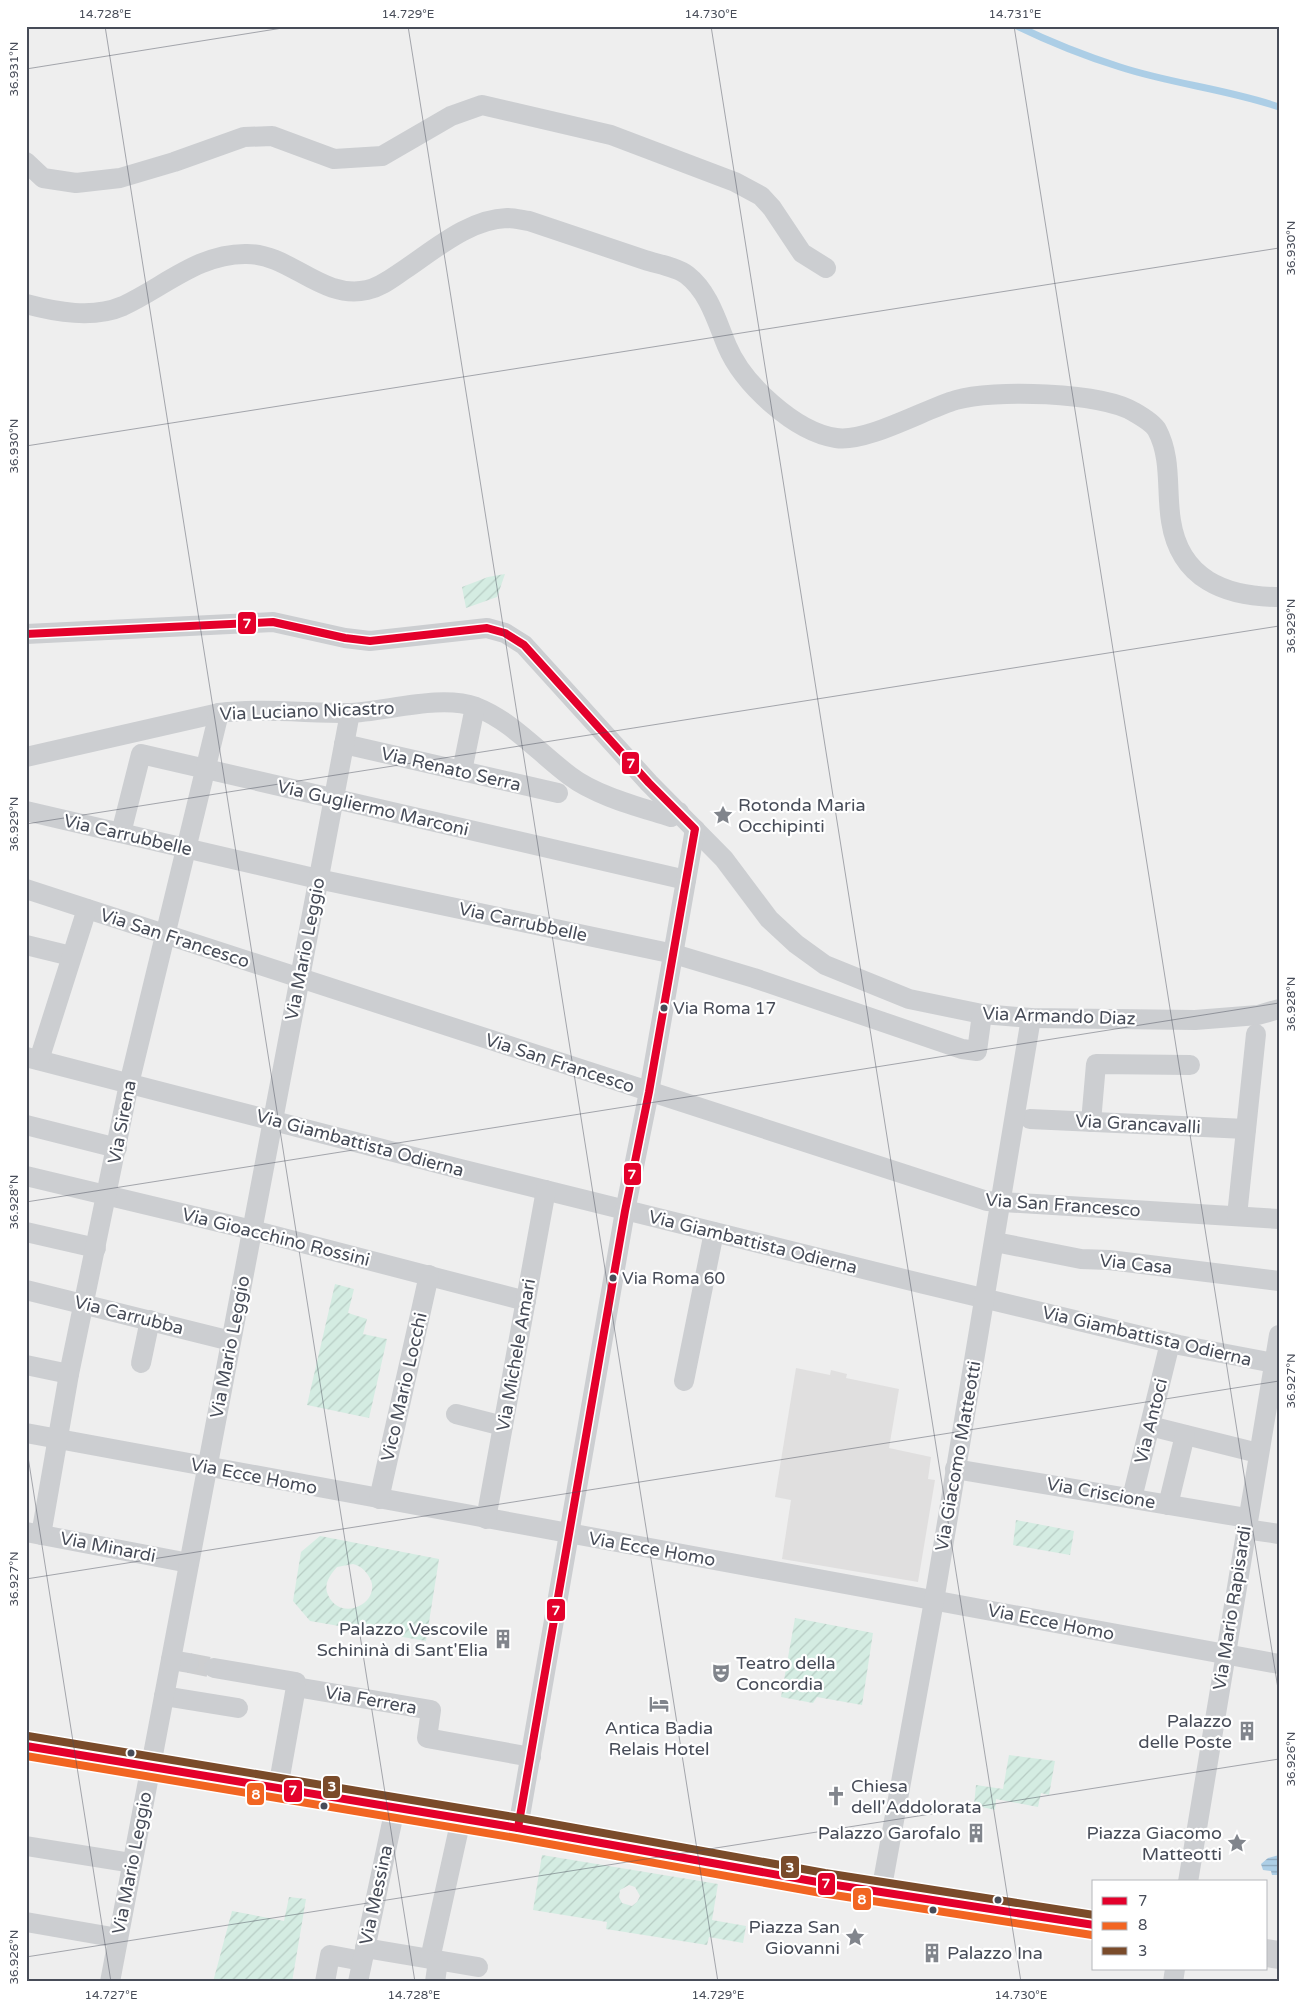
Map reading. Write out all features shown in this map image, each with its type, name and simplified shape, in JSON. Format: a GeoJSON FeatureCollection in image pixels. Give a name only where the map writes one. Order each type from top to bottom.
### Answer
{"type":"FeatureCollection","features":[{"type":"Feature","properties":{"kind":"street"},"geometry":{"type":"LineString","coordinates":[[26,162],[43,178],[76,183],[120,178],[165,165],[244,137],[272,136],[334,159],[382,156],[451,116],[482,105],[611,135],[735,182],[761,196],[772,208],[802,253],[826,268]]}},
{"type":"Feature","properties":{"kind":"street"},"geometry":{"type":"LineString","coordinates":[[26,304],[58,312],[90,312],[121,306],[193,266],[221,257],[248,254],[272,258],[324,286],[345,291],[367,290],[384,284],[451,238],[480,223],[507,218],[530,221],[686,274],[713,310],[728,349],[746,377],[773,404],[812,431],[838,439],[864,435],[958,399],[997,394],[1098,399],[1132,410],[1156,428],[1164,450],[1171,522],[1182,556],[1201,579],[1234,591],[1279,597]]}},
{"type":"Feature","properties":{"kind":"street","name":"Via Armando Diaz"},"geometry":{"type":"LineString","coordinates":[[26,634],[273,622],[345,638],[370,640],[487,628],[505,633],[524,645],[649,783],[736,873],[769,919],[796,944],[825,965],[909,998],[982,1014],[1032,1018],[1195,1020],[1258,1015],[1279,1009]]}},
{"type":"Feature","properties":{"kind":"street","name":"Via Luciano Nicastro"},"geometry":{"type":"LineString","coordinates":[[26,757],[219,714],[246,710],[350,713],[428,704],[475,707],[502,720],[570,777],[587,787],[671,817],[679,812]]}},
{"type":"Feature","properties":{"kind":"street"},"geometry":{"type":"LineString","coordinates":[[462,771],[475,707]]}},
{"type":"Feature","properties":{"kind":"street","name":"Via Mario Leggio"},"geometry":{"type":"LineString","coordinates":[[110,1982],[164,1696],[180,1662],[189,1563],[350,713]]}},
{"type":"Feature","properties":{"kind":"street","name":"Via Sirena"},"geometry":{"type":"LineString","coordinates":[[33,1534],[58,1439],[69,1374],[108,1196],[129,1084],[219,714]]}},
{"type":"Feature","properties":{"kind":"street","name":"Via Renato Serra"},"geometry":{"type":"LineString","coordinates":[[344,744],[558,793]]}},
{"type":"Feature","properties":{"kind":"street","name":"Via Gugliermo Marconi"},"geometry":{"type":"LineString","coordinates":[[121,833],[141,754],[686,880]]}},
{"type":"Feature","properties":{"kind":"street","name":"Via Carrubbelle"},"geometry":{"type":"LineString","coordinates":[[26,811],[318,879],[674,954],[754,978],[962,1049],[977,1051],[982,1014]]}},
{"type":"Feature","properties":{"kind":"street"},"geometry":{"type":"LineString","coordinates":[[518,1828],[625,1211],[649,1092],[695,829]]}},
{"type":"Feature","properties":{"kind":"street","name":"Via San Francesco"},"geometry":{"type":"LineString","coordinates":[[26,890],[926,1184],[987,1202],[1279,1218]]}},
{"type":"Feature","properties":{"kind":"street"},"geometry":{"type":"LineString","coordinates":[[32,1059],[87,909]]}},
{"type":"Feature","properties":{"kind":"street"},"geometry":{"type":"LineString","coordinates":[[26,945],[71,956]]}},
{"type":"Feature","properties":{"kind":"street","name":"Via Giacomo Matteotti"},"geometry":{"type":"LineString","coordinates":[[881,1892],[934,1601],[1032,1018]]}},
{"type":"Feature","properties":{"kind":"street"},"geometry":{"type":"LineString","coordinates":[[1237,1216],[1256,1034]]}},
{"type":"Feature","properties":{"kind":"street","name":"Via Giambattista Odierna"},"geometry":{"type":"LineString","coordinates":[[32,1059],[625,1211],[1170,1344],[1276,1364]]}},
{"type":"Feature","properties":{"kind":"street"},"geometry":{"type":"LineString","coordinates":[[1091,1122],[1096,1064],[1190,1065]]}},
{"type":"Feature","properties":{"kind":"street","name":"Via Grancavalli"},"geometry":{"type":"LineString","coordinates":[[1030,1119],[1246,1129]]}},
{"type":"Feature","properties":{"kind":"street"},"geometry":{"type":"LineString","coordinates":[[26,1126],[117,1148]]}},
{"type":"Feature","properties":{"kind":"street","name":"Via Gioacchino Rossini"},"geometry":{"type":"LineString","coordinates":[[26,1176],[252,1230],[526,1301]]}},
{"type":"Feature","properties":{"kind":"street","name":"Via Michele Amari"},"geometry":{"type":"LineString","coordinates":[[486,1519],[546,1190]]}},
{"type":"Feature","properties":{"kind":"street"},"geometry":{"type":"LineString","coordinates":[[26,1232],[96,1248]]}},
{"type":"Feature","properties":{"kind":"street"},"geometry":{"type":"LineString","coordinates":[[684,1381],[714,1232]]}},
{"type":"Feature","properties":{"kind":"street","name":"Via Casa"},"geometry":{"type":"LineString","coordinates":[[995,1242],[1081,1260],[1109,1260],[1279,1281]]}},
{"type":"Feature","properties":{"kind":"street","name":"Vico Mario Locchi"},"geometry":{"type":"LineString","coordinates":[[379,1499],[429,1276]]}},
{"type":"Feature","properties":{"kind":"street","name":"Via Carrubba"},"geometry":{"type":"LineString","coordinates":[[26,1290],[231,1341]]}},
{"type":"Feature","properties":{"kind":"street"},"geometry":{"type":"LineString","coordinates":[[141,1363],[150,1320]]}},
{"type":"Feature","properties":{"kind":"street","name":"Via Mario Rapisardi"},"geometry":{"type":"LineString","coordinates":[[1188,1880],[1258,1453],[1276,1364],[1279,1335]]}},
{"type":"Feature","properties":{"kind":"street","name":"Via Antoci"},"geometry":{"type":"LineString","coordinates":[[1132,1498],[1170,1344]]}},
{"type":"Feature","properties":{"kind":"street"},"geometry":{"type":"LineString","coordinates":[[26,1365],[69,1374]]}},
{"type":"Feature","properties":{"kind":"street"},"geometry":{"type":"LineString","coordinates":[[456,1414],[503,1426]]}},
{"type":"Feature","properties":{"kind":"street"},"geometry":{"type":"LineString","coordinates":[[1150,1426],[1258,1453]]}},
{"type":"Feature","properties":{"kind":"street","name":"Via Ecce Homo"},"geometry":{"type":"LineString","coordinates":[[26,1433],[1279,1664]]}},
{"type":"Feature","properties":{"kind":"street"},"geometry":{"type":"LineString","coordinates":[[1168,1505],[1185,1435]]}},
{"type":"Feature","properties":{"kind":"street","name":"Via Criscione"},"geometry":{"type":"LineString","coordinates":[[955,1469],[1168,1505],[1279,1534]]}},
{"type":"Feature","properties":{"kind":"street","name":"Via Minardi"},"geometry":{"type":"LineString","coordinates":[[33,1534],[189,1563]]}},
{"type":"Feature","properties":{"kind":"street","name":"Via Ferrera"},"geometry":{"type":"LineString","coordinates":[[214,1668],[296,1682],[296,1687],[432,1710],[427,1738],[530,1757]]}},
{"type":"Feature","properties":{"kind":"street"},"geometry":{"type":"LineString","coordinates":[[278,1788],[296,1687]]}},
{"type":"Feature","properties":{"kind":"street"},"geometry":{"type":"LineString","coordinates":[[164,1696],[238,1708]]}},
{"type":"Feature","properties":{"kind":"street"},"geometry":{"type":"LineString","coordinates":[[26,1746],[518,1828],[881,1892],[1092,1925]]}},
{"type":"Feature","properties":{"kind":"street","name":"Via Messina"},"geometry":{"type":"LineString","coordinates":[[358,1982],[395,1808]]}},
{"type":"Feature","properties":{"kind":"street"},"geometry":{"type":"LineString","coordinates":[[435,1982],[434,1960],[461,1819]]}},
{"type":"Feature","properties":{"kind":"street"},"geometry":{"type":"LineString","coordinates":[[26,1846],[132,1862]]}},
{"type":"Feature","properties":{"kind":"street"},"geometry":{"type":"LineString","coordinates":[[26,1922],[118,1938]]}},
{"type":"Feature","properties":{"kind":"street"},"geometry":{"type":"LineString","coordinates":[[325,1982],[330,1955],[363,1954],[434,1960],[478,1967]]}},
{"type":"Feature","properties":{"kind":"shaded area"},"geometry":{"type":"Polygon","coordinates":[[[796,1368],[830,1375],[831,1370],[847,1374],[846,1378],[899,1389],[889,1448],[931,1457],[928,1479],[935,1480],[918,1582],[782,1559],[791,1500],[775,1497],[796,1368]]]}},
{"type":"Feature","properties":{"kind":"green space"},"geometry":{"type":"Polygon","coordinates":[[[505,574],[497,597],[466,608],[462,587],[488,577],[505,574]]]}},
{"type":"Feature","properties":{"kind":"green space"},"geometry":{"type":"Polygon","coordinates":[[[335,1284],[354,1289],[348,1313],[367,1319],[363,1334],[387,1339],[369,1418],[307,1405],[335,1284]]]}},
{"type":"Feature","properties":{"kind":"green space"},"geometry":{"type":"Polygon","coordinates":[[[1016,1520],[1074,1531],[1070,1555],[1013,1545],[1016,1520]]]}},
{"type":"Feature","properties":{"kind":"green space"},"geometry":{"type":"Polygon","coordinates":[[[320,1536],[439,1559],[426,1641],[310,1621],[293,1601],[301,1552],[320,1536]],[[353,1564],[337,1567],[330,1576],[326,1587],[328,1595],[334,1604],[343,1608],[360,1606],[371,1593],[372,1584],[368,1575],[362,1568],[353,1564]]]}},
{"type":"Feature","properties":{"kind":"green space"},"geometry":{"type":"Polygon","coordinates":[[[795,1618],[873,1633],[862,1705],[817,1697],[813,1703],[781,1697],[795,1618]]]}},
{"type":"Feature","properties":{"kind":"green space"},"geometry":{"type":"Polygon","coordinates":[[[1009,1755],[1055,1761],[1049,1795],[1041,1793],[1038,1807],[996,1799],[995,1810],[974,1805],[976,1785],[1003,1789],[1009,1755]]]}},
{"type":"Feature","properties":{"kind":"green space"},"geometry":{"type":"Polygon","coordinates":[[[542,1855],[718,1884],[712,1920],[746,1926],[743,1943],[709,1937],[707,1945],[606,1929],[607,1922],[533,1910],[542,1855]],[[629,1885],[620,1890],[619,1897],[622,1903],[632,1906],[637,1902],[640,1896],[635,1887],[629,1885]]]}},
{"type":"Feature","properties":{"kind":"green space"},"geometry":{"type":"Polygon","coordinates":[[[289,1897],[306,1899],[292,1982],[213,1982],[232,1911],[284,1921],[289,1897]]]}},
{"type":"Feature","properties":{"kind":"water"},"geometry":{"type":"Polygon","coordinates":[[[1279,1855],[1279,1875],[1272,1875],[1271,1871],[1263,1870],[1261,1864],[1268,1858],[1279,1855]]]}},
{"type":"Feature","properties":{"kind":"waterway"},"geometry":{"type":"LineString","coordinates":[[1017,26],[1042,38],[1120,67],[1279,107]]}},
{"type":"Feature","properties":{"kind":"tunnel"},"geometry":{"type":"LineString","coordinates":[[189,1663],[214,1668]]}},
{"type":"Feature","properties":{"kind":"transit line","name":"7"},"geometry":{"type":"LineString","coordinates":[[26,634],[273,622],[345,638],[370,641],[487,628],[505,633],[524,645],[649,783],[695,829],[649,1092],[625,1211],[518,1828]]}},
{"type":"Feature","properties":{"kind":"transit line","name":"3"},"geometry":{"type":"LineString","coordinates":[[28,1736],[520,1818],[825,1873],[1092,1915]]}},
{"type":"Feature","properties":{"kind":"transit line","name":"7"},"geometry":{"type":"LineString","coordinates":[[26,1746],[518,1828],[823,1883],[1092,1925]]}},
{"type":"Feature","properties":{"kind":"transit line","name":"8"},"geometry":{"type":"LineString","coordinates":[[26,1756],[516,1838],[821,1893],[1092,1935]]}},
{"type":"Feature","properties":{"kind":"place","name":"Rotonda Maria Occhipinti"},"geometry":{"type":"Point","coordinates":[723,815]}},
{"type":"Feature","properties":{"kind":"place","name":"Via Roma 17"},"geometry":{"type":"Point","coordinates":[664,1008]}},
{"type":"Feature","properties":{"kind":"place","name":"Via Roma 60"},"geometry":{"type":"Point","coordinates":[613,1278]}},
{"type":"Feature","properties":{"kind":"place","name":"Palazzo Vescovile Schininà di Sant'Elia"},"geometry":{"type":"Point","coordinates":[503,1639]}},
{"type":"Feature","properties":{"kind":"place","name":"Teatro della Concordia"},"geometry":{"type":"Point","coordinates":[721,1673]}},
{"type":"Feature","properties":{"kind":"place","name":"Antica Badia Relais Hotel"},"geometry":{"type":"Point","coordinates":[659,1704]}},
{"type":"Feature","properties":{"kind":"place","name":"Palazzo delle Poste"},"geometry":{"type":"Point","coordinates":[1247,1731]}},
{"type":"Feature","properties":{"kind":"place","name":"Chiesa dell'Addolorata"},"geometry":{"type":"Point","coordinates":[836,1796]}},
{"type":"Feature","properties":{"kind":"place","name":"Palazzo Garofalo"},"geometry":{"type":"Point","coordinates":[976,1833]}},
{"type":"Feature","properties":{"kind":"place","name":"Piazza Giacomo Matteotti"},"geometry":{"type":"Point","coordinates":[1237,1843]}},
{"type":"Feature","properties":{"kind":"place","name":"Piazza San Giovanni"},"geometry":{"type":"Point","coordinates":[855,1937]}},
{"type":"Feature","properties":{"kind":"place","name":"Palazzo Ina"},"geometry":{"type":"Point","coordinates":[932,1953]}}]}
